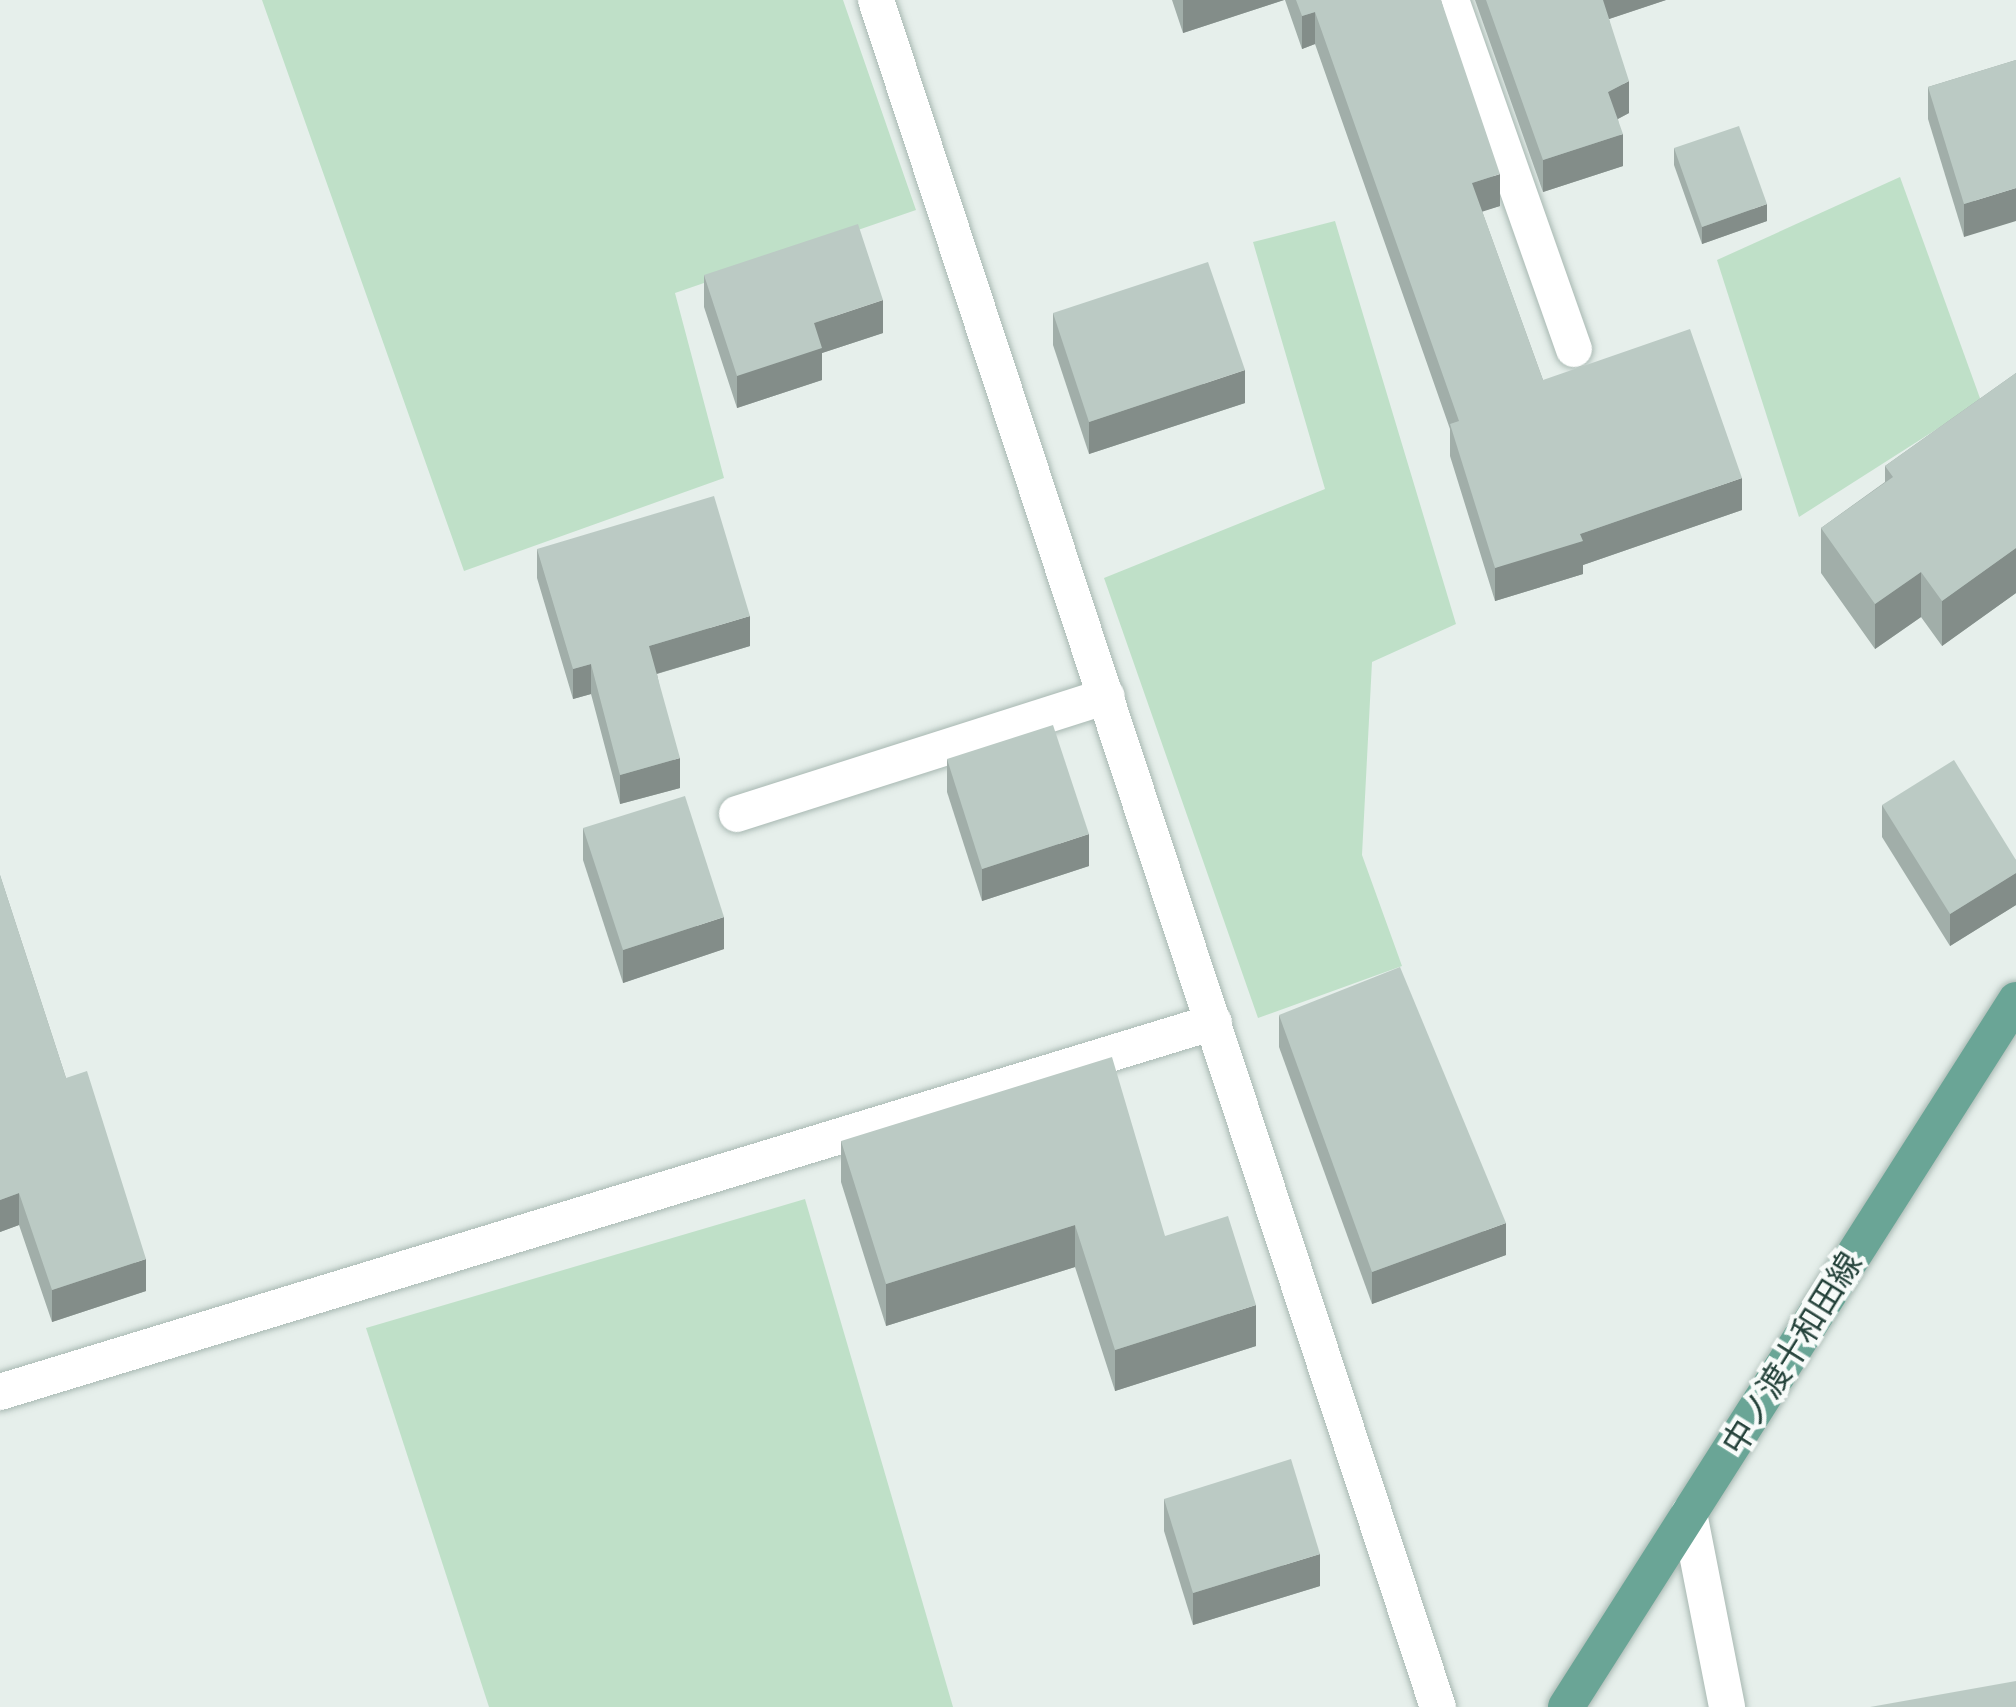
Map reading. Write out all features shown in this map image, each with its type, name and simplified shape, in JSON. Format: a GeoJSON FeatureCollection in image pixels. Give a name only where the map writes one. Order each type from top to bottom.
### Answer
{"type":"FeatureCollection","features":[{"type":"Feature","properties":{"kind":"main road","name":"中ノ渡十和田線"},"geometry":{"type":"LineString","coordinates":[[1566,1707],[2016,1000]]}},
{"type":"Feature","properties":{"kind":"street"},"geometry":{"type":"LineString","coordinates":[[876,0],[1438,1707]]}},
{"type":"Feature","properties":{"kind":"street"},"geometry":{"type":"LineString","coordinates":[[1450,0],[1574,349]]}},
{"type":"Feature","properties":{"kind":"street"},"geometry":{"type":"LineString","coordinates":[[737,814],[1107,696]]}},
{"type":"Feature","properties":{"kind":"street"},"geometry":{"type":"LineString","coordinates":[[0,1392],[1214,1022]]}},
{"type":"Feature","properties":{"kind":"street"},"geometry":{"type":"LineString","coordinates":[[1689,1514],[1727,1707]]}},
{"type":"Feature","properties":{"kind":"green space"},"geometry":{"type":"Polygon","coordinates":[[[262,0],[843,0],[916,210],[675,293],[724,478],[464,571],[262,0]]]}},
{"type":"Feature","properties":{"kind":"green space"},"geometry":{"type":"Polygon","coordinates":[[[1900,177],[1981,401],[1799,517],[1717,260],[1900,177]]]}},
{"type":"Feature","properties":{"kind":"green space"},"geometry":{"type":"Polygon","coordinates":[[[1335,221],[1456,624],[1372,662],[1362,855],[1402,966],[1258,1018],[1104,578],[1325,489],[1253,242],[1335,221]]]}},
{"type":"Feature","properties":{"kind":"green space"},"geometry":{"type":"Polygon","coordinates":[[[805,1199],[953,1707],[489,1707],[366,1328],[805,1199]]]}},
{"type":"Feature","properties":{"kind":"building"},"geometry":{"type":"Polygon","coordinates":[[[1296,0],[1441,0],[1500,174],[1472,183],[1543,380],[1690,329],[1742,478],[1580,534],[1583,541],[1495,568],[1450,424],[1459,421],[1315,12],[1302,16],[1296,0]]]}},
{"type":"Feature","properties":{"kind":"building"},"geometry":{"type":"Polygon","coordinates":[[[1486,0],[1603,0],[1629,81],[1608,92],[1623,134],[1543,160],[1486,0]]]}},
{"type":"Feature","properties":{"kind":"building"},"geometry":{"type":"Polygon","coordinates":[[[2016,60],[2016,188],[1964,204],[1928,87],[2016,60]]]}},
{"type":"Feature","properties":{"kind":"building"},"geometry":{"type":"Polygon","coordinates":[[[1739,126],[1767,204],[1702,227],[1674,148],[1739,126]]]}},
{"type":"Feature","properties":{"kind":"building"},"geometry":{"type":"Polygon","coordinates":[[[858,224],[883,300],[814,323],[822,348],[737,376],[704,275],[858,224]]]}},
{"type":"Feature","properties":{"kind":"building"},"geometry":{"type":"Polygon","coordinates":[[[1208,262],[1245,370],[1089,422],[1053,313],[1208,262]]]}},
{"type":"Feature","properties":{"kind":"building"},"geometry":{"type":"Polygon","coordinates":[[[2016,373],[2016,548],[1942,601],[1921,572],[1875,604],[1821,528],[1893,477],[1885,466],[2016,373]]]}},
{"type":"Feature","properties":{"kind":"building"},"geometry":{"type":"Polygon","coordinates":[[[714,496],[750,616],[649,646],[680,758],[620,775],[591,664],[573,669],[537,549],[714,496]]]}},
{"type":"Feature","properties":{"kind":"building"},"geometry":{"type":"Polygon","coordinates":[[[1053,725],[1089,834],[982,869],[947,759],[1053,725]]]}},
{"type":"Feature","properties":{"kind":"building"},"geometry":{"type":"Polygon","coordinates":[[[1954,760],[2016,860],[2016,873],[1950,914],[1882,805],[1954,760]]]}},
{"type":"Feature","properties":{"kind":"building"},"geometry":{"type":"Polygon","coordinates":[[[685,796],[724,917],[623,950],[583,828],[685,796]]]}},
{"type":"Feature","properties":{"kind":"building"},"geometry":{"type":"Polygon","coordinates":[[[0,875],[66,1078],[87,1071],[146,1259],[52,1290],[19,1193],[0,1200],[0,875]]]}},
{"type":"Feature","properties":{"kind":"building"},"geometry":{"type":"Polygon","coordinates":[[[1400,967],[1506,1223],[1372,1272],[1279,1015],[1400,967]]]}},
{"type":"Feature","properties":{"kind":"building"},"geometry":{"type":"Polygon","coordinates":[[[1112,1057],[1165,1236],[1228,1216],[1256,1305],[1115,1350],[1075,1225],[886,1284],[841,1141],[1112,1057]]]}},
{"type":"Feature","properties":{"kind":"building"},"geometry":{"type":"Polygon","coordinates":[[[1291,1459],[1320,1554],[1193,1593],[1164,1499],[1291,1459]]]}},
{"type":"Feature","properties":{"kind":"building"},"geometry":{"type":"Polygon","coordinates":[[[2016,1681],[2016,1707],[1870,1707],[2016,1681]]]}}]}
